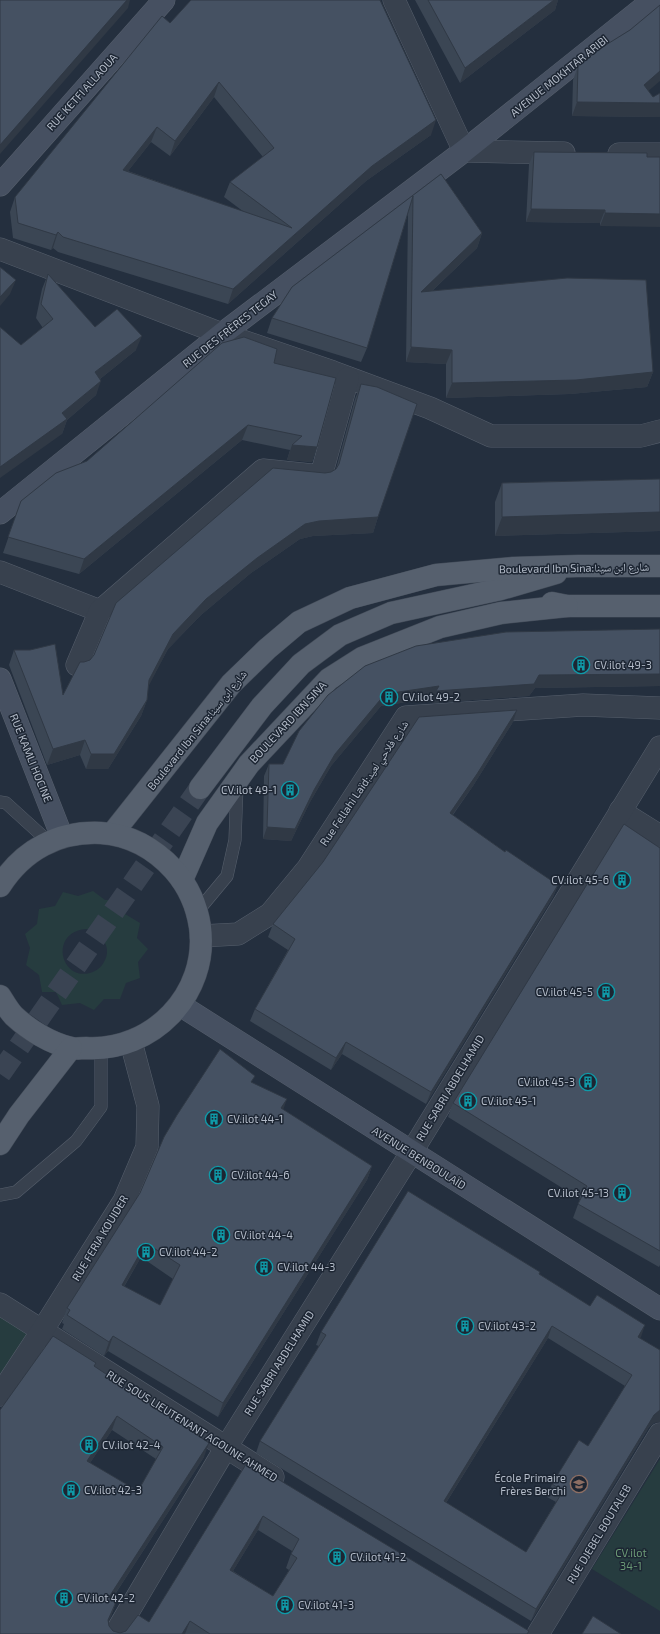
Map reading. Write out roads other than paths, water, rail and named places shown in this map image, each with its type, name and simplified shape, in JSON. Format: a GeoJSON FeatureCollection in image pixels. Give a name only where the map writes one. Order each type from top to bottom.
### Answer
{"type":"FeatureCollection","features":[{"type":"Feature","properties":{"kind":"main road","name":"AVENUE MOKHTAR ARIBI"},"geometry":{"type":"LineString","coordinates":[[464,151],[654,0]]}},
{"type":"Feature","properties":{"kind":"main road","name":"RUE KETFI ALLAOUA"},"geometry":{"type":"LineString","coordinates":[[0,185],[159,2]]}},
{"type":"Feature","properties":{"kind":"main road","name":"RUE DES FRÈRES TEGAY"},"geometry":{"type":"LineString","coordinates":[[0,513],[222,334],[464,151]]}},
{"type":"Feature","properties":{"kind":"main road"},"geometry":{"type":"LineString","coordinates":[[200,788],[262,706],[301,664],[340,635],[391,613],[527,583],[578,566]]}},
{"type":"Feature","properties":{"kind":"main road","name":"Boulevard Ibn Sina:شارع ابن سينا"},"geometry":{"type":"LineString","coordinates":[[112,834],[231,684],[267,648],[299,622],[350,598],[436,575],[512,568],[660,566]]}},
{"type":"Feature","properties":{"kind":"main road"},"geometry":{"type":"LineString","coordinates":[[482,592],[537,599],[567,606],[660,606]]}},
{"type":"Feature","properties":{"kind":"main road","name":"BOULEVARD IBN SINA"},"geometry":{"type":"LineString","coordinates":[[182,880],[207,823],[249,764],[328,679],[362,658],[440,627],[501,613],[567,606]]}},
{"type":"Feature","properties":{"kind":"main road","name":"RUE KAMLI HOCINE"},"geometry":{"type":"LineString","coordinates":[[0,679],[56,839]]}},
{"type":"Feature","properties":{"kind":"main road"},"geometry":{"type":"LineString","coordinates":[[0,886],[8,873],[27,855],[56,839],[87,833],[112,834],[140,843],[164,859],[182,880],[197,912],[201,936],[197,966],[192,984],[180,1005],[158,1027],[131,1042],[101,1049],[71,1048],[40,1036],[13,1015],[0,996]]}},
{"type":"Feature","properties":{"kind":"main road","name":"AVENUE BENBOULAÏD"},"geometry":{"type":"LineString","coordinates":[[180,1005],[660,1310]]}},
{"type":"Feature","properties":{"kind":"main road"},"geometry":{"type":"LineString","coordinates":[[0,1144],[19,1115],[71,1048]]}},
{"type":"Feature","properties":{"kind":"street"},"geometry":{"type":"LineString","coordinates":[[394,0],[464,151],[660,154]]}},
{"type":"Feature","properties":{"kind":"street"},"geometry":{"type":"LineString","coordinates":[[0,249],[222,334],[430,408],[491,436],[641,436],[660,431]]}},
{"type":"Feature","properties":{"kind":"street"},"geometry":{"type":"LineString","coordinates":[[77,665],[100,611],[262,470],[321,476],[348,378]]}},
{"type":"Feature","properties":{"kind":"street"},"geometry":{"type":"LineString","coordinates":[[0,572],[100,611]]}},
{"type":"Feature","properties":{"kind":"street","name":"Rue Fellahi Laïd;شارع فلاحي لعيد"},"geometry":{"type":"LineString","coordinates":[[201,936],[238,934],[270,914],[308,868],[406,716],[583,705],[660,708]]}},
{"type":"Feature","properties":{"kind":"street","name":"RUE SABRI ABDELHAMID"},"geometry":{"type":"LineString","coordinates":[[115,1634],[225,1448],[411,1153],[660,747]]}},
{"type":"Feature","properties":{"kind":"street"},"geometry":{"type":"LineString","coordinates":[[620,811],[660,836]]}},
{"type":"Feature","properties":{"kind":"street","name":"RUE FERIA KOUIDER"},"geometry":{"type":"LineString","coordinates":[[0,1395],[124,1201],[147,1147],[148,1106],[131,1042]]}},
{"type":"Feature","properties":{"kind":"street","name":"RUE SOUS LIEUTENANT AGOUNE AHMED"},"geometry":{"type":"LineString","coordinates":[[0,1304],[293,1490]]}},
{"type":"Feature","properties":{"kind":"street","name":"RUE DJEBEL BOUTALEB"},"geometry":{"type":"LineString","coordinates":[[529,1633],[660,1434]]}},
{"type":"Feature","properties":{"kind":"lane"},"geometry":{"type":"LineString","coordinates":[[197,912],[227,876],[235,840],[237,781]]}},
{"type":"Feature","properties":{"kind":"lane"},"geometry":{"type":"LineString","coordinates":[[0,802],[6,803],[56,839]]}},
{"type":"Feature","properties":{"kind":"lane"},"geometry":{"type":"LineString","coordinates":[[0,1195],[16,1192],[76,1141],[101,1107],[101,1049]]}},
{"type":"Feature","properties":{"kind":"tunnel"},"geometry":{"type":"LineString","coordinates":[[0,1074],[200,788]]}},
{"type":"Feature","properties":{"kind":"place","name":"CV.ilot 49-3"},"geometry":{"type":"Point","coordinates":[581,665]}},
{"type":"Feature","properties":{"kind":"place","name":"CV.ilot 49-2"},"geometry":{"type":"Point","coordinates":[389,697]}},
{"type":"Feature","properties":{"kind":"place","name":"CV.ilot 49-1"},"geometry":{"type":"Point","coordinates":[290,790]}},
{"type":"Feature","properties":{"kind":"place","name":"CV.ilot 45-6"},"geometry":{"type":"Point","coordinates":[622,880]}},
{"type":"Feature","properties":{"kind":"place","name":"CV.ilot 45-5"},"geometry":{"type":"Point","coordinates":[606,992]}},
{"type":"Feature","properties":{"kind":"place","name":"CV.ilot 45-3"},"geometry":{"type":"Point","coordinates":[588,1082]}},
{"type":"Feature","properties":{"kind":"place","name":"CV.ilot 45-1"},"geometry":{"type":"Point","coordinates":[468,1101]}},
{"type":"Feature","properties":{"kind":"place","name":"CV.ilot 44-1"},"geometry":{"type":"Point","coordinates":[214,1119]}},
{"type":"Feature","properties":{"kind":"place","name":"CV.ilot 44-6"},"geometry":{"type":"Point","coordinates":[218,1175]}},
{"type":"Feature","properties":{"kind":"place","name":"CV.ilot 45-13"},"geometry":{"type":"Point","coordinates":[622,1193]}},
{"type":"Feature","properties":{"kind":"place","name":"CV.ilot 44-4"},"geometry":{"type":"Point","coordinates":[221,1235]}},
{"type":"Feature","properties":{"kind":"place","name":"CV.ilot 44-2"},"geometry":{"type":"Point","coordinates":[146,1252]}},
{"type":"Feature","properties":{"kind":"place","name":"CV.ilot 44-3"},"geometry":{"type":"Point","coordinates":[264,1267]}},
{"type":"Feature","properties":{"kind":"place","name":"CV.ilot 43-2"},"geometry":{"type":"Point","coordinates":[465,1326]}},
{"type":"Feature","properties":{"kind":"place","name":"CV.ilot 42-4"},"geometry":{"type":"Point","coordinates":[89,1445]}},
{"type":"Feature","properties":{"kind":"place","name":"École Primaire Frères Berchi"},"geometry":{"type":"Point","coordinates":[579,1484]}},
{"type":"Feature","properties":{"kind":"place","name":"CV.ilot 42-3"},"geometry":{"type":"Point","coordinates":[71,1490]}},
{"type":"Feature","properties":{"kind":"place","name":"CV.ilot 41-2"},"geometry":{"type":"Point","coordinates":[337,1557]}},
{"type":"Feature","properties":{"kind":"place","name":"CV.ilot 42-2"},"geometry":{"type":"Point","coordinates":[64,1598]}},
{"type":"Feature","properties":{"kind":"place","name":"CV.ilot 41-3"},"geometry":{"type":"Point","coordinates":[285,1605]}},
{"type":"Feature","properties":{"kind":"park label","name":"CV.ilot 34-1"},"geometry":{"type":"Point","coordinates":[631,1559]}}]}
